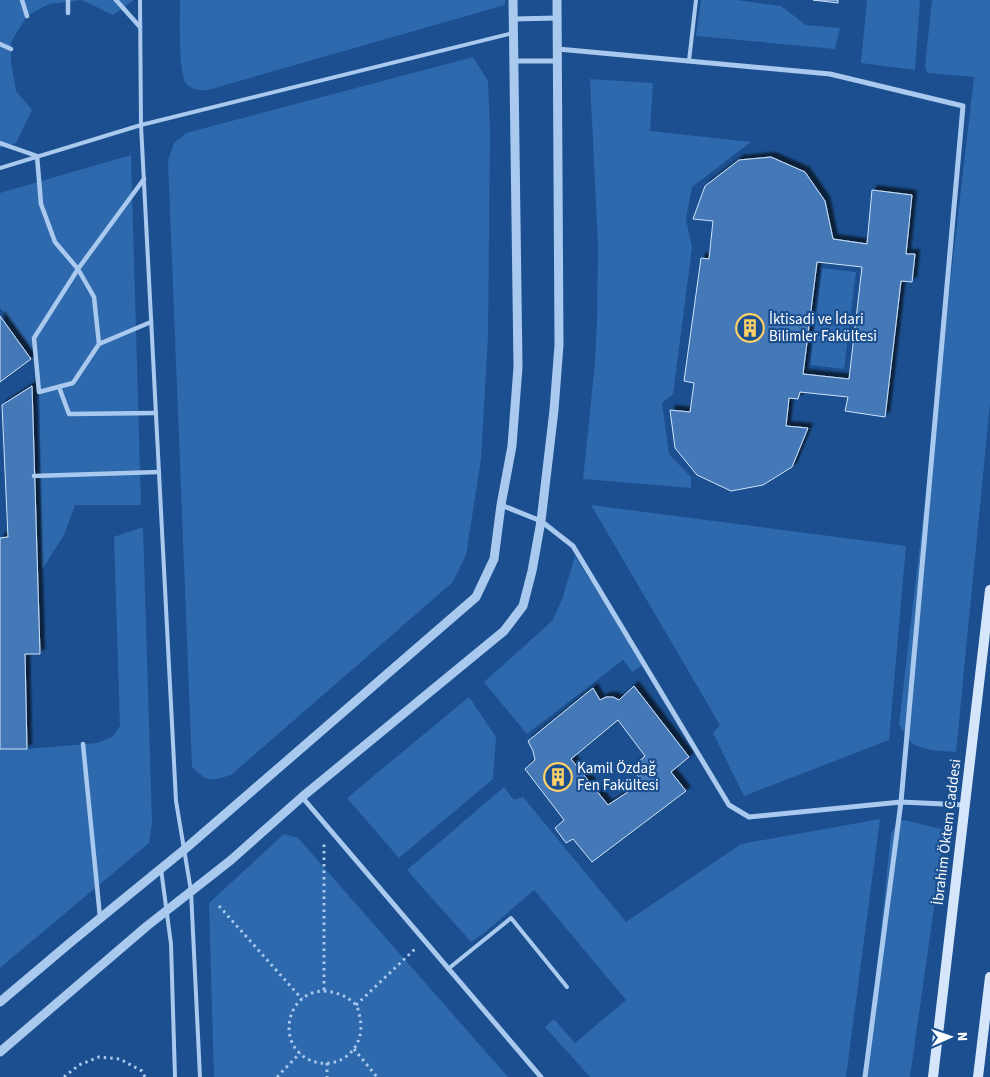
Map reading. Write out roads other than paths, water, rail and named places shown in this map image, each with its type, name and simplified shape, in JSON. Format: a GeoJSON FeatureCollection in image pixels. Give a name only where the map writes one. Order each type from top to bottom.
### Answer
{"type":"FeatureCollection","features":[{"type":"Feature","properties":{"kind":"main road","name":"İbrahim Öktem Caddesi"},"geometry":{"type":"LineString","coordinates":[[934,1077],[990,590]]}},
{"type":"Feature","properties":{"kind":"main road"},"geometry":{"type":"LineString","coordinates":[[978,1077],[990,977]]}},
{"type":"Feature","properties":{"kind":"street"},"geometry":{"type":"LineString","coordinates":[[22,0],[27,16]]}},
{"type":"Feature","properties":{"kind":"street"},"geometry":{"type":"LineString","coordinates":[[68,0],[68,13]]}},
{"type":"Feature","properties":{"kind":"street"},"geometry":{"type":"LineString","coordinates":[[116,0],[140,27]]}},
{"type":"Feature","properties":{"kind":"street"},"geometry":{"type":"LineString","coordinates":[[0,1002],[162,869],[476,597],[494,559],[501,505],[512,446],[518,367],[513,0]]}},
{"type":"Feature","properties":{"kind":"street"},"geometry":{"type":"LineString","coordinates":[[0,1052],[166,911],[231,860],[302,797],[504,631],[523,606],[532,571],[541,521],[554,410],[559,345],[557,0]]}},
{"type":"Feature","properties":{"kind":"street"},"geometry":{"type":"LineString","coordinates":[[513,19],[558,18]]}},
{"type":"Feature","properties":{"kind":"street"},"geometry":{"type":"LineString","coordinates":[[0,44],[11,49]]}},
{"type":"Feature","properties":{"kind":"street"},"geometry":{"type":"LineString","coordinates":[[558,49],[830,74],[963,106],[901,802],[864,1077]]}},
{"type":"Feature","properties":{"kind":"street"},"geometry":{"type":"LineString","coordinates":[[514,61],[558,61]]}},
{"type":"Feature","properties":{"kind":"street"},"geometry":{"type":"LineString","coordinates":[[0,143],[38,156],[41,204],[55,242],[78,269],[94,297],[99,344]]}},
{"type":"Feature","properties":{"kind":"street"},"geometry":{"type":"LineString","coordinates":[[144,179],[78,269],[34,338],[39,392],[73,383],[99,344],[151,322]]}},
{"type":"Feature","properties":{"kind":"street"},"geometry":{"type":"LineString","coordinates":[[59,387],[69,414],[156,413]]}},
{"type":"Feature","properties":{"kind":"street"},"geometry":{"type":"LineString","coordinates":[[34,476],[159,472]]}},
{"type":"Feature","properties":{"kind":"street"},"geometry":{"type":"LineString","coordinates":[[501,505],[541,521],[573,546],[730,805],[749,817],[901,802],[965,804]]}},
{"type":"Feature","properties":{"kind":"street"},"geometry":{"type":"LineString","coordinates":[[83,744],[100,918]]}},
{"type":"Feature","properties":{"kind":"street"},"geometry":{"type":"LineString","coordinates":[[302,797],[541,1077]]}},
{"type":"Feature","properties":{"kind":"lane"},"geometry":{"type":"LineString","coordinates":[[140,0],[141,125],[176,801],[191,891],[200,1077]]}},
{"type":"Feature","properties":{"kind":"lane"},"geometry":{"type":"LineString","coordinates":[[689,61],[696,0]]}},
{"type":"Feature","properties":{"kind":"lane"},"geometry":{"type":"LineString","coordinates":[[0,168],[141,125],[513,33]]}},
{"type":"Feature","properties":{"kind":"lane"},"geometry":{"type":"LineString","coordinates":[[162,869],[171,944],[175,1077]]}},
{"type":"Feature","properties":{"kind":"lane"},"geometry":{"type":"LineString","coordinates":[[448,969],[511,918],[567,987]]}},
{"type":"Feature","properties":{"kind":"place","name":"İktisadi ve İdari Bilimler Fakültesi"},"geometry":{"type":"Point","coordinates":[750,328]}},
{"type":"Feature","properties":{"kind":"place","name":"Kamil Özdağ Fen Fakültesi"},"geometry":{"type":"Point","coordinates":[558,777]}}]}
